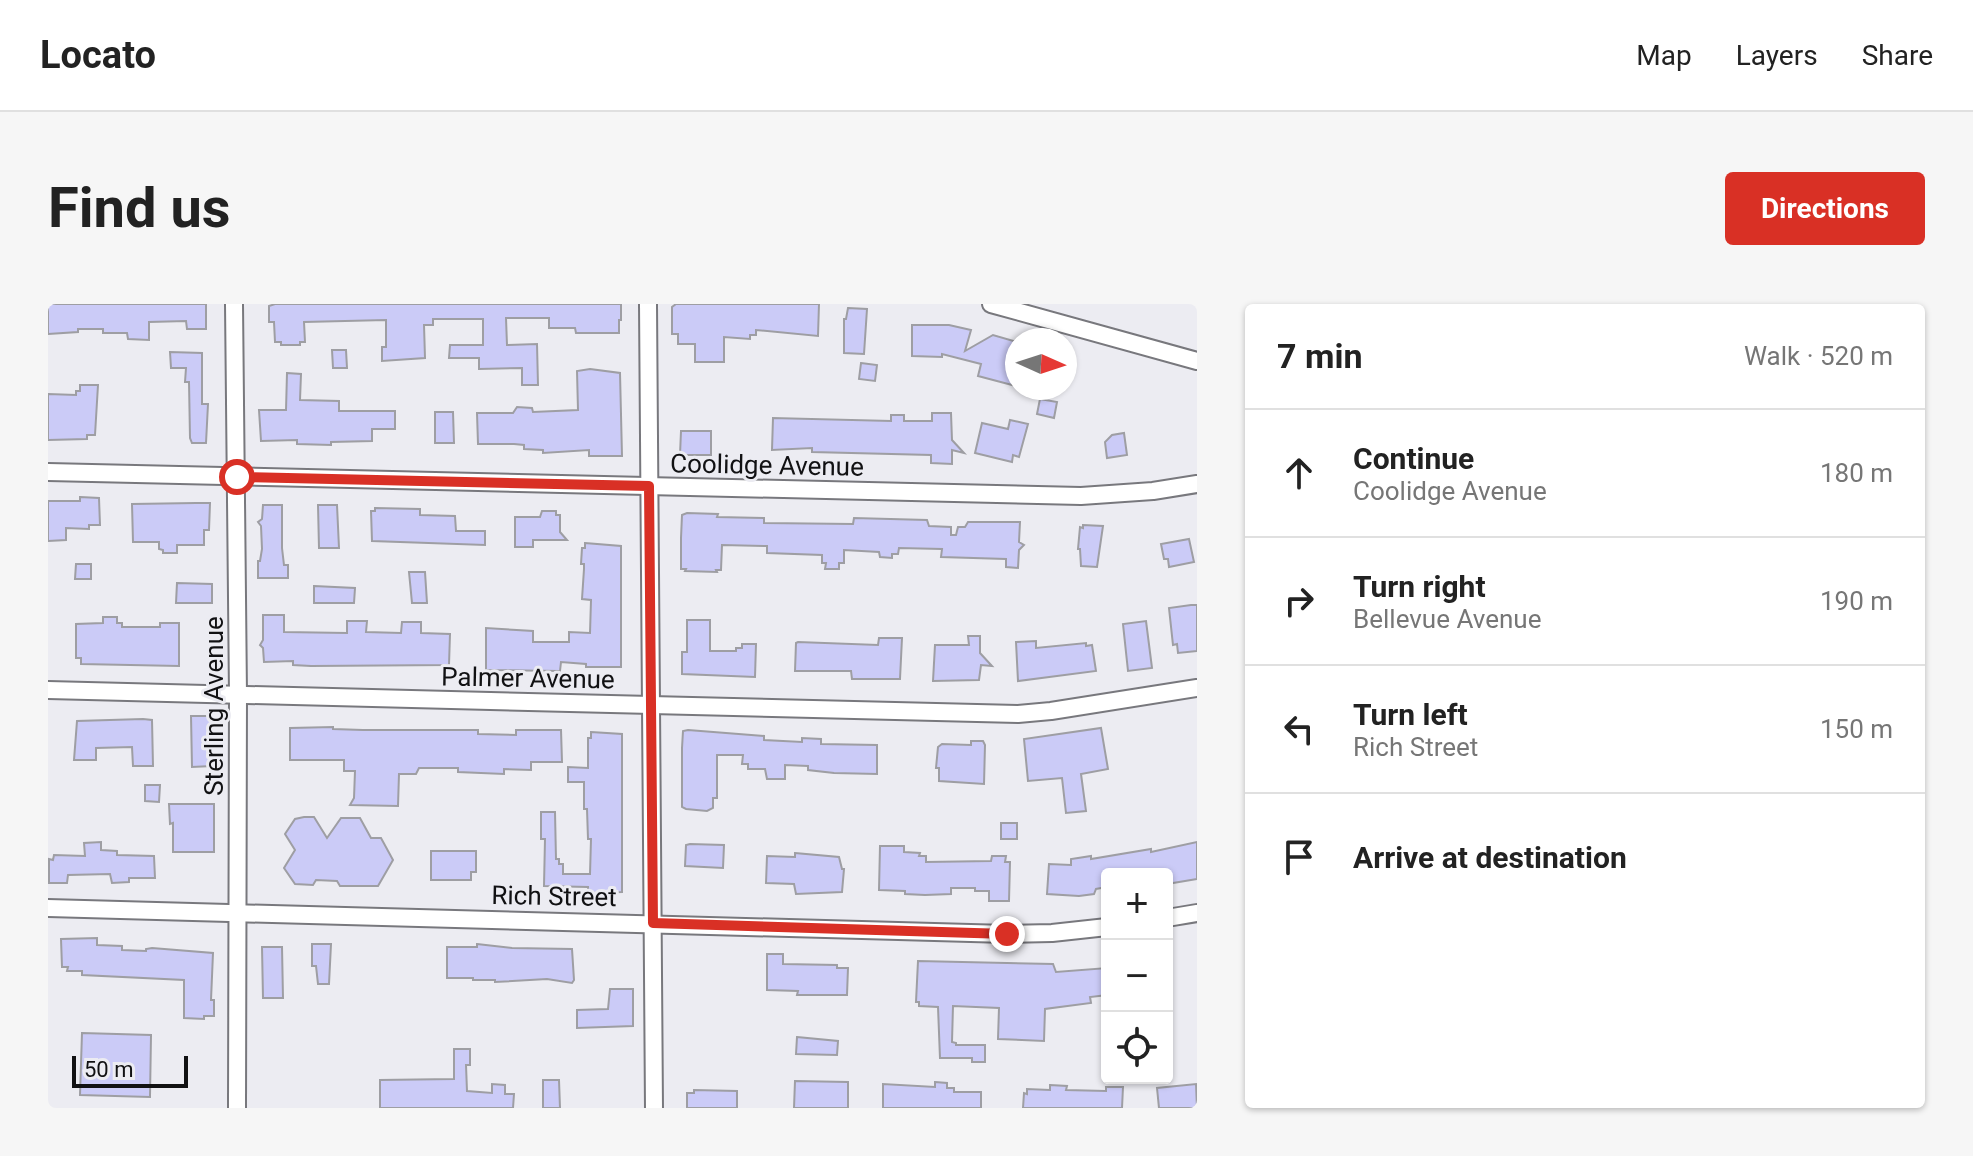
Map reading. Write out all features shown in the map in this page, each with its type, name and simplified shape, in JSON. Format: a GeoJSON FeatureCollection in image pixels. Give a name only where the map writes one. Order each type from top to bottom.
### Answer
{"type":"FeatureCollection","features":[{"type":"Feature","properties":{"kind":"street","name":"Sterling Avenue"},"geometry":{"type":"LineString","coordinates":[[234,304],[238,695],[237,1108]]}},
{"type":"Feature","properties":{"kind":"street"},"geometry":{"type":"LineString","coordinates":[[648,304],[654,1108]]}},
{"type":"Feature","properties":{"kind":"street"},"geometry":{"type":"LineString","coordinates":[[991,304],[1197,361]]}},
{"type":"Feature","properties":{"kind":"street","name":"Coolidge Avenue"},"geometry":{"type":"LineString","coordinates":[[48,472],[1081,496],[1153,491],[1197,484]]}},
{"type":"Feature","properties":{"kind":"street","name":"Palmer Avenue"},"geometry":{"type":"LineString","coordinates":[[48,690],[1018,714],[1197,688]]}},
{"type":"Feature","properties":{"kind":"street","name":"Rich Street"},"geometry":{"type":"LineString","coordinates":[[48,908],[1007,934],[1101,928]]}},
{"type":"Feature","properties":{"kind":"street"},"geometry":{"type":"LineString","coordinates":[[1173,917],[1197,913]]}},
{"type":"Feature","properties":{"kind":"building"},"geometry":{"type":"Polygon","coordinates":[[[48,304],[206,304],[206,329],[187,329],[186,321],[149,322],[149,340],[128,339],[127,333],[103,333],[103,329],[48,334],[48,304]]]}},
{"type":"Feature","properties":{"kind":"building"},"geometry":{"type":"Polygon","coordinates":[[[621,304],[621,320],[619,333],[576,333],[575,328],[549,328],[549,318],[506,318],[507,345],[537,344],[538,385],[522,385],[522,368],[479,369],[479,358],[449,358],[450,345],[483,345],[483,319],[433,319],[433,325],[424,325],[425,358],[382,361],[382,347],[386,347],[386,320],[304,322],[305,342],[281,345],[281,342],[275,342],[274,322],[269,322],[269,306],[621,304]]]}},
{"type":"Feature","properties":{"kind":"building"},"geometry":{"type":"Polygon","coordinates":[[[676,304],[819,304],[818,336],[756,330],[756,335],[750,335],[750,339],[724,337],[724,362],[695,362],[695,344],[678,344],[678,334],[672,334],[672,307],[676,304]]]}},
{"type":"Feature","properties":{"kind":"building"},"geometry":{"type":"Polygon","coordinates":[[[848,308],[867,309],[864,354],[844,353],[844,319],[848,308]]]}},
{"type":"Feature","properties":{"kind":"building"},"geometry":{"type":"Polygon","coordinates":[[[912,325],[949,325],[971,330],[965,351],[993,335],[1005,338],[1005,383],[978,376],[981,364],[942,354],[942,357],[912,356],[912,325]]]}},
{"type":"Feature","properties":{"kind":"building"},"geometry":{"type":"Polygon","coordinates":[[[332,350],[346,350],[347,368],[333,368],[332,350]]]}},
{"type":"Feature","properties":{"kind":"building"},"geometry":{"type":"Polygon","coordinates":[[[170,352],[202,353],[202,404],[208,404],[206,443],[192,443],[190,438],[186,368],[171,368],[170,352]]]}},
{"type":"Feature","properties":{"kind":"building"},"geometry":{"type":"Polygon","coordinates":[[[861,363],[877,365],[875,381],[859,379],[861,363]]]}},
{"type":"Feature","properties":{"kind":"building"},"geometry":{"type":"Polygon","coordinates":[[[590,369],[620,373],[622,456],[589,456],[589,450],[543,453],[543,450],[524,449],[524,445],[478,444],[477,413],[513,413],[517,407],[532,408],[533,412],[578,410],[577,371],[590,369]]]}},
{"type":"Feature","properties":{"kind":"building"},"geometry":{"type":"Polygon","coordinates":[[[287,373],[301,374],[300,400],[339,401],[339,411],[395,411],[395,429],[372,429],[372,441],[331,442],[331,445],[297,444],[297,440],[261,441],[259,410],[286,410],[287,373]]]}},
{"type":"Feature","properties":{"kind":"building"},"geometry":{"type":"Polygon","coordinates":[[[80,385],[98,385],[95,435],[87,435],[87,439],[48,440],[48,394],[76,395],[80,385]]]}},
{"type":"Feature","properties":{"kind":"building"},"geometry":{"type":"Polygon","coordinates":[[[1040,400],[1057,402],[1054,418],[1037,414],[1040,400]]]}},
{"type":"Feature","properties":{"kind":"building"},"geometry":{"type":"Polygon","coordinates":[[[435,412],[453,412],[454,443],[435,443],[435,412]]]}},
{"type":"Feature","properties":{"kind":"building"},"geometry":{"type":"Polygon","coordinates":[[[932,413],[951,413],[952,440],[964,453],[952,450],[952,464],[931,463],[931,455],[812,452],[812,448],[772,450],[773,418],[891,421],[891,415],[904,415],[904,421],[932,421],[932,413]]]}},
{"type":"Feature","properties":{"kind":"building"},"geometry":{"type":"Polygon","coordinates":[[[1010,420],[1028,424],[1019,457],[1013,455],[1012,462],[975,453],[982,423],[1008,429],[1010,420]]]}},
{"type":"Feature","properties":{"kind":"building"},"geometry":{"type":"Polygon","coordinates":[[[681,431],[711,431],[711,455],[680,455],[681,431]]]}},
{"type":"Feature","properties":{"kind":"building"},"geometry":{"type":"Polygon","coordinates":[[[1124,433],[1127,455],[1107,458],[1105,442],[1112,435],[1124,433]]]}},
{"type":"Feature","properties":{"kind":"building"},"geometry":{"type":"Polygon","coordinates":[[[80,497],[99,498],[100,525],[89,525],[89,529],[66,528],[66,540],[48,541],[48,501],[80,501],[80,497]]]}},
{"type":"Feature","properties":{"kind":"building"},"geometry":{"type":"Polygon","coordinates":[[[210,503],[209,530],[204,530],[204,545],[177,545],[177,553],[163,553],[159,542],[133,542],[132,504],[210,503]]]}},
{"type":"Feature","properties":{"kind":"building"},"geometry":{"type":"Polygon","coordinates":[[[263,505],[282,505],[282,548],[284,565],[288,565],[288,578],[258,578],[262,549],[258,522],[262,519],[263,505]]]}},
{"type":"Feature","properties":{"kind":"building"},"geometry":{"type":"Polygon","coordinates":[[[318,505],[337,505],[339,548],[319,548],[318,505]]]}},
{"type":"Feature","properties":{"kind":"building"},"geometry":{"type":"Polygon","coordinates":[[[375,508],[420,509],[420,515],[455,516],[456,531],[485,531],[485,545],[372,541],[371,511],[375,508]]]}},
{"type":"Feature","properties":{"kind":"building"},"geometry":{"type":"Polygon","coordinates":[[[542,511],[556,511],[556,515],[560,515],[560,532],[567,540],[533,540],[533,547],[515,547],[515,517],[540,517],[542,511]]]}},
{"type":"Feature","properties":{"kind":"building"},"geometry":{"type":"Polygon","coordinates":[[[682,515],[764,518],[764,523],[853,524],[854,518],[927,520],[929,526],[951,527],[951,535],[956,535],[958,527],[965,527],[968,522],[1020,522],[1019,542],[1024,545],[1019,550],[1018,568],[1006,567],[1006,559],[941,557],[942,549],[899,548],[898,554],[892,554],[892,558],[880,557],[879,552],[844,550],[844,563],[839,563],[839,569],[825,569],[822,555],[767,553],[767,546],[722,545],[721,570],[685,571],[681,569],[681,538],[682,515]]]}},
{"type":"Feature","properties":{"kind":"building"},"geometry":{"type":"Polygon","coordinates":[[[1083,525],[1103,526],[1097,567],[1081,566],[1078,549],[1080,527],[1083,528],[1083,525]]]}},
{"type":"Feature","properties":{"kind":"building"},"geometry":{"type":"Polygon","coordinates":[[[1189,539],[1194,562],[1169,567],[1161,544],[1189,539]]]}},
{"type":"Feature","properties":{"kind":"building"},"geometry":{"type":"Polygon","coordinates":[[[585,543],[621,546],[621,667],[586,667],[586,664],[561,662],[560,671],[486,670],[486,628],[533,631],[533,642],[569,642],[569,632],[590,633],[591,600],[582,599],[584,564],[581,564],[585,543]]]}},
{"type":"Feature","properties":{"kind":"building"},"geometry":{"type":"Polygon","coordinates":[[[76,564],[91,564],[91,579],[75,579],[76,564]]]}},
{"type":"Feature","properties":{"kind":"building"},"geometry":{"type":"Polygon","coordinates":[[[409,572],[425,572],[427,603],[412,603],[409,572]]]}},
{"type":"Feature","properties":{"kind":"building"},"geometry":{"type":"Polygon","coordinates":[[[177,583],[212,584],[212,603],[176,603],[177,583]]]}},
{"type":"Feature","properties":{"kind":"building"},"geometry":{"type":"Polygon","coordinates":[[[314,586],[355,588],[354,603],[314,603],[314,586]]]}},
{"type":"Feature","properties":{"kind":"building"},"geometry":{"type":"Polygon","coordinates":[[[1197,605],[1197,651],[1178,653],[1177,644],[1173,645],[1169,608],[1197,605]]]}},
{"type":"Feature","properties":{"kind":"building"},"geometry":{"type":"Polygon","coordinates":[[[263,615],[284,615],[284,632],[347,633],[347,621],[367,621],[366,632],[401,633],[402,622],[421,622],[421,633],[450,634],[449,665],[311,666],[293,665],[293,661],[264,662],[260,645],[263,640],[263,615]]]}},
{"type":"Feature","properties":{"kind":"building"},"geometry":{"type":"Polygon","coordinates":[[[103,617],[117,617],[117,623],[122,623],[122,627],[160,627],[160,623],[179,623],[179,666],[81,664],[81,658],[76,658],[76,624],[103,623],[103,617]]]}},
{"type":"Feature","properties":{"kind":"building"},"geometry":{"type":"Polygon","coordinates":[[[687,620],[710,620],[710,651],[736,651],[736,648],[742,648],[742,644],[756,644],[755,677],[682,674],[682,652],[687,652],[687,620]]]}},
{"type":"Feature","properties":{"kind":"building"},"geometry":{"type":"Polygon","coordinates":[[[1146,621],[1152,668],[1128,671],[1123,624],[1146,621]]]}},
{"type":"Feature","properties":{"kind":"building"},"geometry":{"type":"Polygon","coordinates":[[[968,636],[980,636],[980,653],[992,666],[981,665],[979,680],[933,681],[935,645],[969,645],[968,636]]]}},
{"type":"Feature","properties":{"kind":"building"},"geometry":{"type":"Polygon","coordinates":[[[879,638],[902,638],[900,679],[852,679],[851,671],[795,671],[798,642],[878,645],[879,638]]]}},
{"type":"Feature","properties":{"kind":"building"},"geometry":{"type":"Polygon","coordinates":[[[1036,641],[1036,648],[1092,645],[1096,671],[1018,681],[1016,642],[1036,641]]]}},
{"type":"Feature","properties":{"kind":"building"},"geometry":{"type":"Polygon","coordinates":[[[191,716],[211,716],[212,766],[192,767],[191,716]]]}},
{"type":"Feature","properties":{"kind":"building"},"geometry":{"type":"Polygon","coordinates":[[[152,720],[153,766],[133,766],[132,747],[96,748],[96,760],[74,760],[77,721],[152,720]]]}},
{"type":"Feature","properties":{"kind":"building"},"geometry":{"type":"Polygon","coordinates":[[[290,728],[478,730],[478,734],[516,735],[516,730],[561,730],[562,762],[531,762],[531,770],[504,769],[504,774],[458,772],[458,768],[419,768],[416,774],[399,774],[398,806],[350,805],[354,798],[355,771],[344,771],[344,760],[290,760],[290,728]]]}},
{"type":"Feature","properties":{"kind":"building"},"geometry":{"type":"Polygon","coordinates":[[[1101,728],[1108,769],[1081,774],[1086,811],[1066,813],[1062,778],[1028,781],[1024,739],[1101,728]]]}},
{"type":"Feature","properties":{"kind":"building"},"geometry":{"type":"Polygon","coordinates":[[[683,731],[764,736],[764,740],[802,742],[802,738],[821,739],[821,744],[877,745],[877,774],[834,773],[808,770],[808,766],[785,765],[785,779],[767,779],[765,769],[748,769],[748,764],[742,764],[743,755],[717,755],[717,798],[713,798],[713,808],[707,811],[686,809],[682,807],[682,748],[683,731]]]}},
{"type":"Feature","properties":{"kind":"building"},"geometry":{"type":"Polygon","coordinates":[[[591,732],[622,734],[622,892],[588,893],[588,887],[544,886],[545,839],[541,839],[541,812],[555,812],[556,859],[563,864],[563,874],[590,874],[591,839],[588,839],[587,809],[584,809],[584,782],[568,782],[568,767],[588,768],[588,738],[591,738],[591,732]]]}},
{"type":"Feature","properties":{"kind":"building"},"geometry":{"type":"Polygon","coordinates":[[[971,741],[983,741],[985,745],[984,784],[939,781],[939,768],[936,768],[938,747],[942,744],[971,745],[971,741]]]}},
{"type":"Feature","properties":{"kind":"building"},"geometry":{"type":"Polygon","coordinates":[[[145,785],[160,785],[159,802],[145,801],[145,785]]]}},
{"type":"Feature","properties":{"kind":"building"},"geometry":{"type":"Polygon","coordinates":[[[169,804],[214,804],[214,852],[173,852],[173,823],[170,824],[169,804]]]}},
{"type":"Feature","properties":{"kind":"building"},"geometry":{"type":"Polygon","coordinates":[[[314,817],[327,838],[341,818],[360,818],[371,838],[381,838],[393,860],[378,886],[340,886],[337,881],[316,880],[313,885],[295,884],[284,868],[295,850],[285,834],[295,819],[314,817]]]}},
{"type":"Feature","properties":{"kind":"building"},"geometry":{"type":"Polygon","coordinates":[[[1001,823],[1017,823],[1017,839],[1001,839],[1001,823]]]}},
{"type":"Feature","properties":{"kind":"building"},"geometry":{"type":"Polygon","coordinates":[[[101,842],[101,850],[117,851],[117,855],[154,856],[155,878],[129,878],[129,882],[112,883],[110,874],[68,875],[67,883],[49,883],[49,859],[53,860],[54,855],[85,856],[84,843],[101,842]]]}},
{"type":"Feature","properties":{"kind":"building"},"geometry":{"type":"Polygon","coordinates":[[[1197,842],[1197,879],[1173,883],[1173,868],[1101,868],[1101,888],[1096,889],[1094,894],[1047,894],[1049,864],[1071,865],[1071,859],[1091,856],[1091,859],[1151,849],[1151,852],[1197,842]]]}},
{"type":"Feature","properties":{"kind":"building"},"geometry":{"type":"Polygon","coordinates":[[[686,845],[724,845],[723,868],[685,866],[686,845]]]}},
{"type":"Feature","properties":{"kind":"building"},"geometry":{"type":"Polygon","coordinates":[[[880,846],[904,846],[904,852],[926,856],[926,862],[991,861],[992,856],[1006,856],[1005,862],[1010,862],[1009,901],[989,901],[989,891],[975,891],[975,888],[951,888],[951,894],[925,895],[879,890],[880,846]]]}},
{"type":"Feature","properties":{"kind":"building"},"geometry":{"type":"Polygon","coordinates":[[[431,851],[476,851],[476,872],[471,872],[471,880],[431,880],[431,851]]]}},
{"type":"Feature","properties":{"kind":"building"},"geometry":{"type":"Polygon","coordinates":[[[795,853],[839,857],[844,869],[842,892],[796,894],[794,884],[766,883],[767,856],[795,857],[795,853]]]}},
{"type":"Feature","properties":{"kind":"building"},"geometry":{"type":"Polygon","coordinates":[[[97,938],[97,945],[122,946],[122,950],[146,951],[152,948],[213,953],[211,1000],[214,1000],[214,1016],[184,1018],[184,980],[82,975],[82,971],[67,971],[68,967],[62,967],[61,939],[97,938]]]}},
{"type":"Feature","properties":{"kind":"building"},"geometry":{"type":"Polygon","coordinates":[[[312,944],[331,944],[329,984],[318,984],[316,966],[312,966],[312,944]]]}},
{"type":"Feature","properties":{"kind":"building"},"geometry":{"type":"Polygon","coordinates":[[[477,944],[572,949],[574,980],[572,983],[547,979],[495,982],[447,978],[447,947],[477,947],[477,944]]]}},
{"type":"Feature","properties":{"kind":"building"},"geometry":{"type":"Polygon","coordinates":[[[262,947],[282,947],[283,998],[263,998],[262,947]]]}},
{"type":"Feature","properties":{"kind":"building"},"geometry":{"type":"Polygon","coordinates":[[[767,954],[783,954],[783,964],[848,968],[847,995],[797,995],[798,991],[767,990],[767,954]]]}},
{"type":"Feature","properties":{"kind":"building"},"geometry":{"type":"Polygon","coordinates":[[[918,961],[1053,964],[1056,972],[1101,968],[1101,996],[1090,997],[1091,1003],[1045,1009],[1044,1041],[998,1039],[999,1008],[953,1006],[952,1042],[956,1045],[985,1045],[985,1062],[972,1062],[972,1058],[940,1058],[938,1007],[919,1006],[916,1002],[918,961]]]}},
{"type":"Feature","properties":{"kind":"building"},"geometry":{"type":"Polygon","coordinates":[[[610,989],[633,989],[633,1026],[577,1028],[577,1010],[608,1009],[610,989]]]}},
{"type":"Feature","properties":{"kind":"building"},"geometry":{"type":"Polygon","coordinates":[[[82,1033],[151,1035],[150,1097],[80,1095],[82,1033]]]}},
{"type":"Feature","properties":{"kind":"building"},"geometry":{"type":"Polygon","coordinates":[[[797,1037],[838,1041],[837,1055],[796,1054],[797,1037]]]}},
{"type":"Feature","properties":{"kind":"building"},"geometry":{"type":"Polygon","coordinates":[[[454,1049],[470,1049],[470,1065],[466,1065],[467,1091],[492,1093],[492,1084],[505,1085],[505,1094],[514,1094],[513,1108],[380,1108],[380,1080],[454,1079],[454,1049]]]}},
{"type":"Feature","properties":{"kind":"building"},"geometry":{"type":"Polygon","coordinates":[[[543,1080],[559,1080],[560,1108],[543,1108],[543,1080]]]}},
{"type":"Feature","properties":{"kind":"building"},"geometry":{"type":"Polygon","coordinates":[[[795,1081],[848,1082],[848,1108],[794,1108],[795,1081]]]}},
{"type":"Feature","properties":{"kind":"building"},"geometry":{"type":"Polygon","coordinates":[[[935,1082],[947,1083],[947,1088],[954,1088],[954,1092],[981,1092],[981,1108],[883,1108],[883,1084],[935,1087],[935,1082]]]}},
{"type":"Feature","properties":{"kind":"building"},"geometry":{"type":"Polygon","coordinates":[[[1196,1084],[1197,1108],[1159,1108],[1157,1088],[1196,1084]]]}},
{"type":"Feature","properties":{"kind":"building"},"geometry":{"type":"Polygon","coordinates":[[[1050,1085],[1067,1086],[1066,1090],[1106,1091],[1106,1087],[1123,1087],[1122,1108],[1023,1108],[1027,1089],[1050,1090],[1050,1085]]]}},
{"type":"Feature","properties":{"kind":"building"},"geometry":{"type":"Polygon","coordinates":[[[694,1090],[737,1091],[737,1108],[687,1108],[687,1093],[694,1093],[694,1090]]]}},
{"type":"Feature","properties":{"kind":"route"},"geometry":{"type":"LineString","coordinates":[[237,477],[649,486],[653,923],[1007,934]]}}]}
